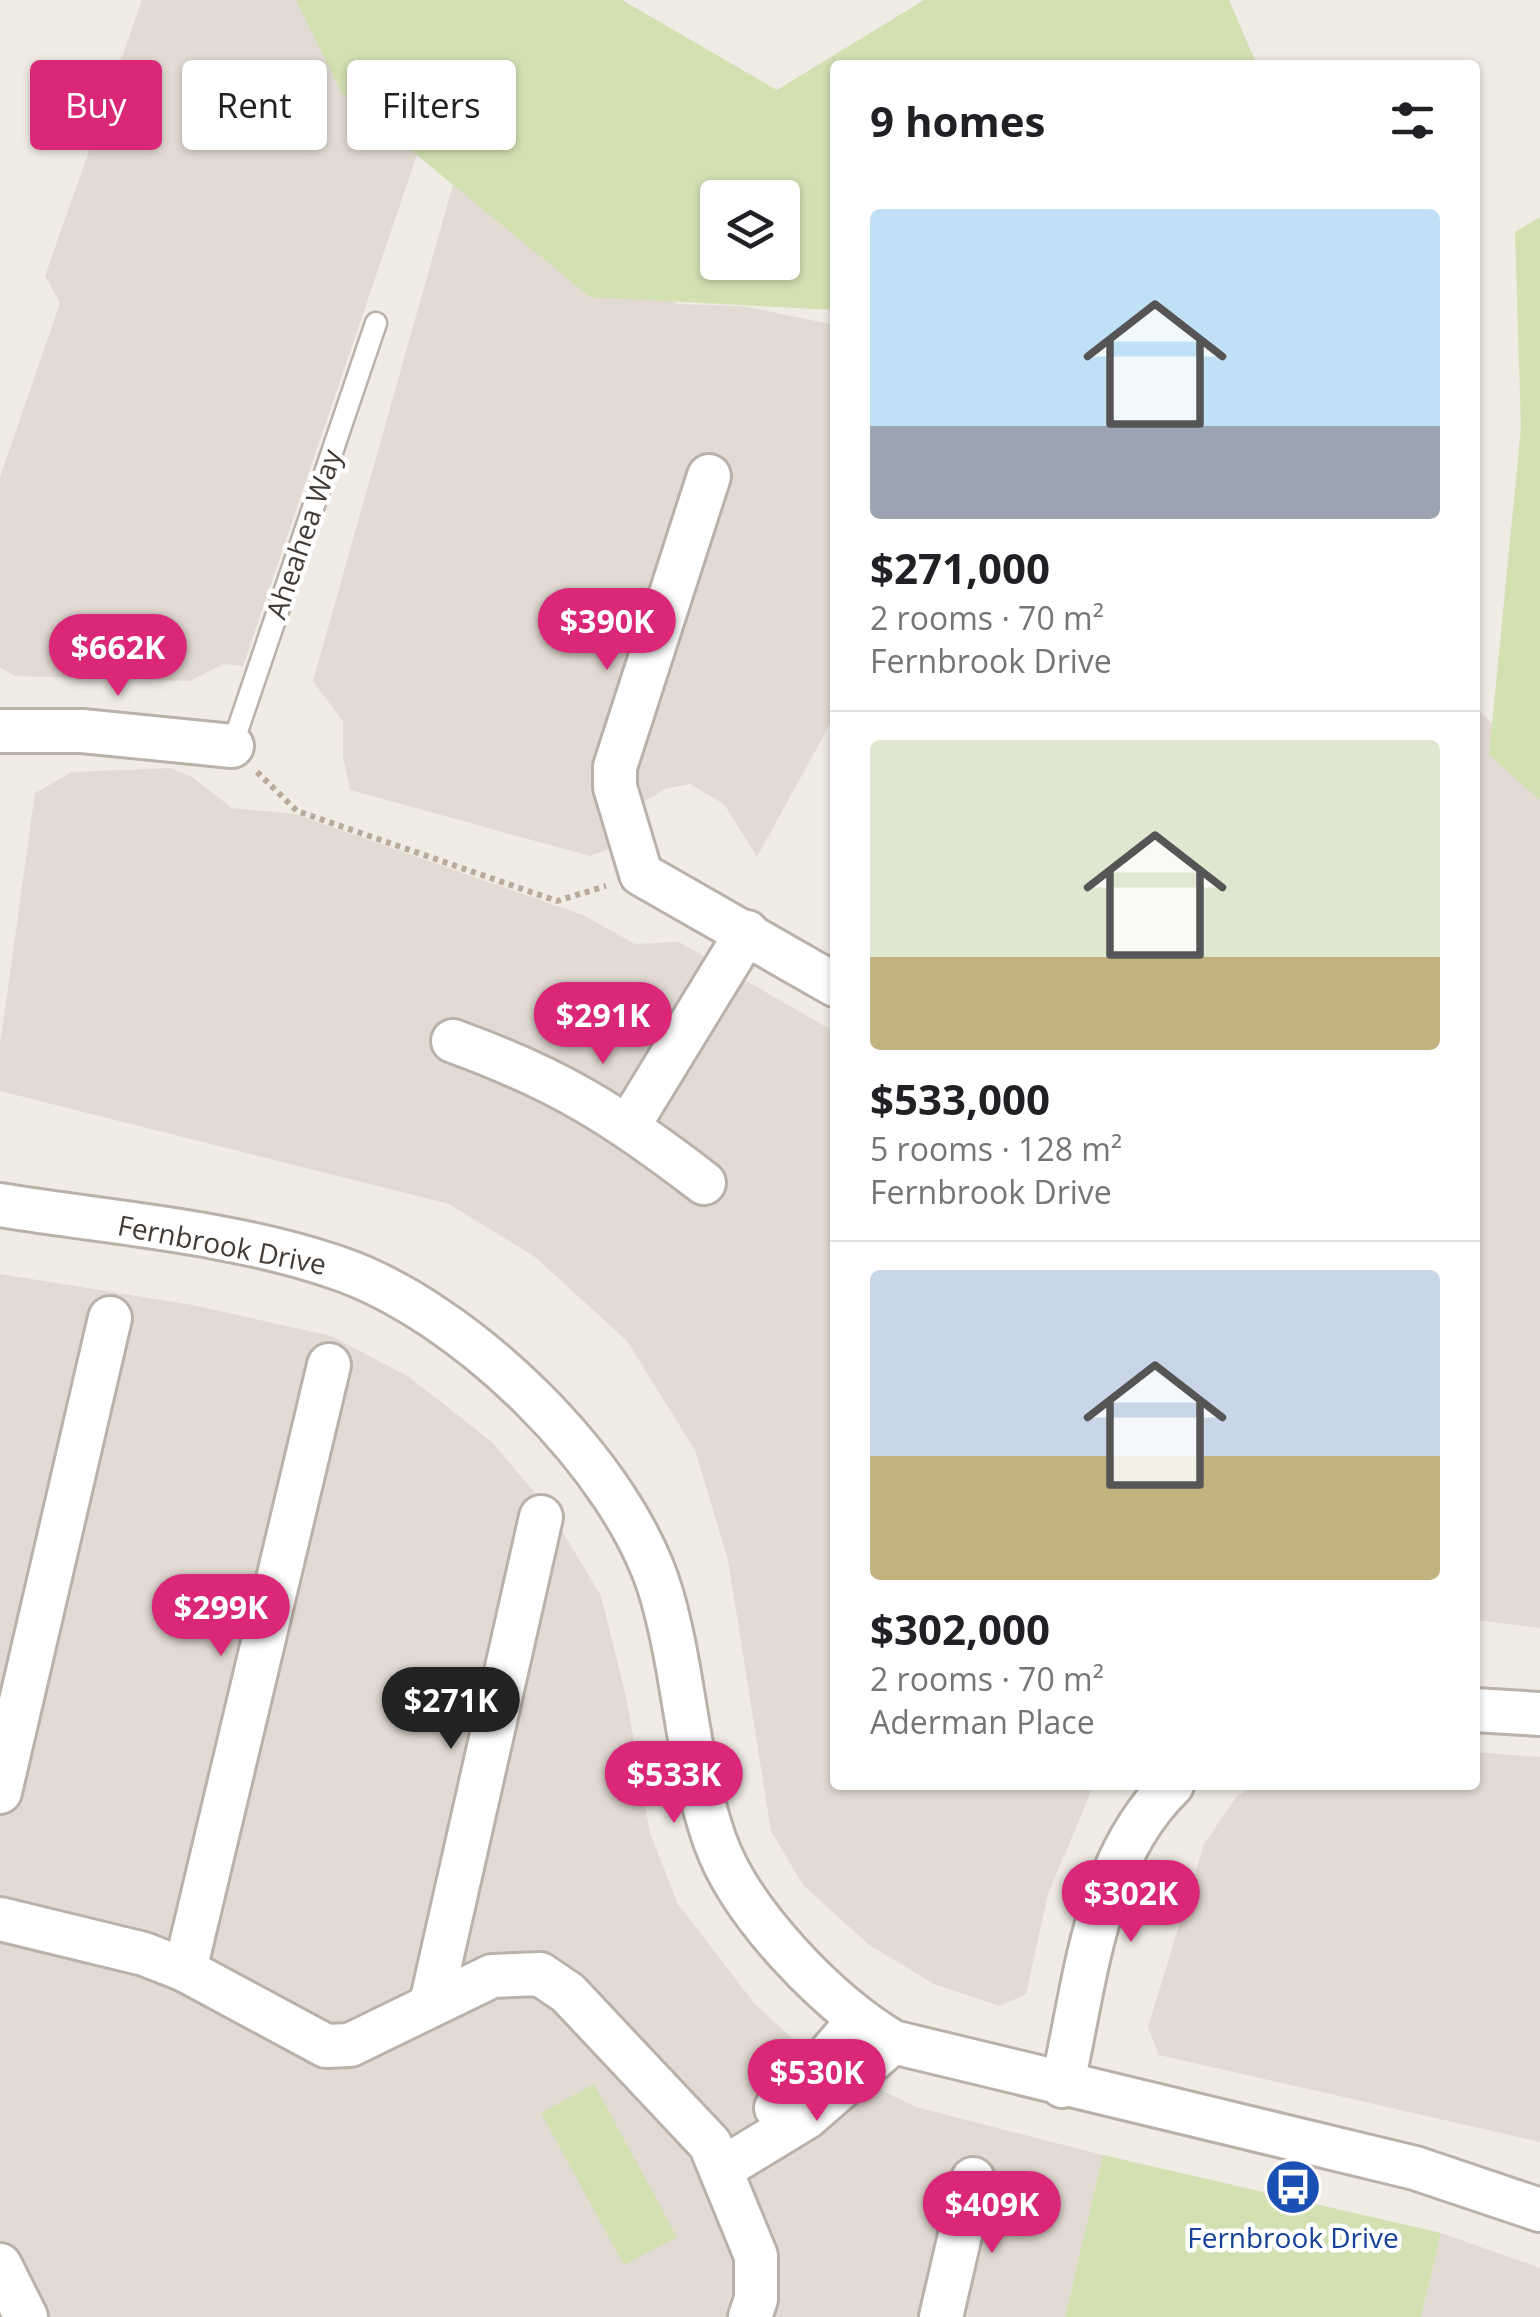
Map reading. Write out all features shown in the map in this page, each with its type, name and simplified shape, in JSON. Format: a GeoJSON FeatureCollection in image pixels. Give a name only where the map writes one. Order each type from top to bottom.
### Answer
{"type":"FeatureCollection","features":[{"type":"Feature","properties":{"kind":"street"},"geometry":{"type":"LineString","coordinates":[[709,476],[614,767],[615,787],[641,874],[830,983]]}},
{"type":"Feature","properties":{"kind":"street"},"geometry":{"type":"LineString","coordinates":[[0,731],[82,732],[232,746]]}},
{"type":"Feature","properties":{"kind":"street"},"geometry":{"type":"LineString","coordinates":[[628,1124],[747,932]]}},
{"type":"Feature","properties":{"kind":"street"},"geometry":{"type":"LineString","coordinates":[[453,1041],[530,1068],[628,1124],[704,1183]]}},
{"type":"Feature","properties":{"kind":"street","name":"Fernbrook Drive"},"geometry":{"type":"LineString","coordinates":[[0,1205],[256,1247],[337,1267],[420,1308],[546,1409],[623,1506],[662,1594],[716,1842],[767,1930],[875,2031]]}},
{"type":"Feature","properties":{"kind":"street"},"geometry":{"type":"LineString","coordinates":[[0,1792],[110,1318]]}},
{"type":"Feature","properties":{"kind":"street"},"geometry":{"type":"LineString","coordinates":[[185,1970],[328,1366]]}},
{"type":"Feature","properties":{"kind":"street"},"geometry":{"type":"LineString","coordinates":[[432,2004],[541,1517]]}},
{"type":"Feature","properties":{"kind":"street"},"geometry":{"type":"LineString","coordinates":[[1480,1710],[1540,1714]]}},
{"type":"Feature","properties":{"kind":"street"},"geometry":{"type":"LineString","coordinates":[[1062,2086],[1109,1880],[1130,1836],[1168,1790]]}},
{"type":"Feature","properties":{"kind":"street"},"geometry":{"type":"LineString","coordinates":[[0,1919],[144,1954],[185,1970],[326,2046],[350,2044],[492,1976],[540,1974],[568,1993],[716,2156],[756,2256],[756,2299],[750,2317]]}},
{"type":"Feature","properties":{"kind":"street"},"geometry":{"type":"LineString","coordinates":[[716,2156],[807,2117],[875,2031],[1062,2086],[1415,2168],[1540,2210]]}},
{"type":"Feature","properties":{"kind":"street"},"geometry":{"type":"LineString","coordinates":[[941,2317],[973,2179]]}},
{"type":"Feature","properties":{"kind":"street"},"geometry":{"type":"LineString","coordinates":[[0,2266],[26,2317]]}},
{"type":"Feature","properties":{"kind":"lane","name":"Aheahea Way"},"geometry":{"type":"LineString","coordinates":[[232,746],[376,323]]}},
{"type":"Feature","properties":{"kind":"path"},"geometry":{"type":"LineString","coordinates":[[232,746],[297,812],[558,902],[641,874]]}},
{"type":"Feature","properties":{"kind":"shaded area"},"geometry":{"type":"Polygon","coordinates":[[[142,0],[337,0],[441,60],[347,60],[347,150],[419,150],[243,666],[223,664],[190,681],[16,676],[0,668],[0,477],[60,303],[45,276],[89,150],[162,150],[162,60],[121,60],[142,0]]]}},
{"type":"Feature","properties":{"kind":"shaded area"},"geometry":{"type":"Polygon","coordinates":[[[463,150],[512,150],[677,304],[742,306],[830,324],[830,724],[757,857],[724,804],[690,784],[665,789],[630,810],[616,846],[590,856],[350,790],[343,756],[343,722],[313,681],[463,150]]]}},
{"type":"Feature","properties":{"kind":"shaded area"},"geometry":{"type":"Polygon","coordinates":[[[1480,712],[1540,769],[1540,1628],[1480,1621],[1480,712]]]}},
{"type":"Feature","properties":{"kind":"shaded area"},"geometry":{"type":"Polygon","coordinates":[[[171,768],[192,777],[232,808],[295,814],[583,915],[635,944],[679,942],[830,1029],[830,1790],[1092,1790],[1048,1894],[1026,1994],[1000,2006],[934,1984],[868,1944],[803,1885],[771,1831],[728,1560],[695,1450],[627,1341],[535,1257],[449,1204],[0,1091],[0,1045],[35,793],[72,772],[171,768]]]}},
{"type":"Feature","properties":{"kind":"shaded area"},"geometry":{"type":"Polygon","coordinates":[[[0,1274],[193,1305],[331,1336],[409,1377],[492,1442],[551,1512],[601,1596],[627,1701],[650,1833],[678,1904],[755,2004],[814,2058],[916,2107],[1103,2155],[1065,2317],[5,2317],[0,2308],[0,1274]]]}},
{"type":"Feature","properties":{"kind":"shaded area"},"geometry":{"type":"Polygon","coordinates":[[[1480,1752],[1540,1757],[1540,2142],[1159,2055],[1148,2027],[1204,1844],[1236,1797],[1247,1790],[1480,1790],[1480,1752]]]}},
{"type":"Feature","properties":{"kind":"shaded area"},"geometry":{"type":"Polygon","coordinates":[[[1441,2233],[1540,2268],[1540,2317],[1421,2317],[1441,2233]]]}},
{"type":"Feature","properties":{"kind":"green space"},"geometry":{"type":"Polygon","coordinates":[[[296,0],[622,0],[777,90],[924,0],[1229,0],[1255,60],[830,60],[830,310],[590,297],[410,150],[516,150],[516,60],[347,60],[347,98],[296,0]]]}},
{"type":"Feature","properties":{"kind":"green space"},"geometry":{"type":"Polygon","coordinates":[[[1540,217],[1540,800],[1489,755],[1521,428],[1515,232],[1540,217]]]}},
{"type":"Feature","properties":{"kind":"green space"},"geometry":{"type":"Polygon","coordinates":[[[594,2084],[677,2237],[624,2265],[541,2113],[594,2084]]]}},
{"type":"Feature","properties":{"kind":"green space"},"geometry":{"type":"Polygon","coordinates":[[[1103,2155],[1441,2233],[1421,2317],[1065,2317],[1103,2155]]]}},
{"type":"Feature","properties":{"kind":"place","name":"Fernbrook Drive"},"geometry":{"type":"Point","coordinates":[1293,2187]}}]}
